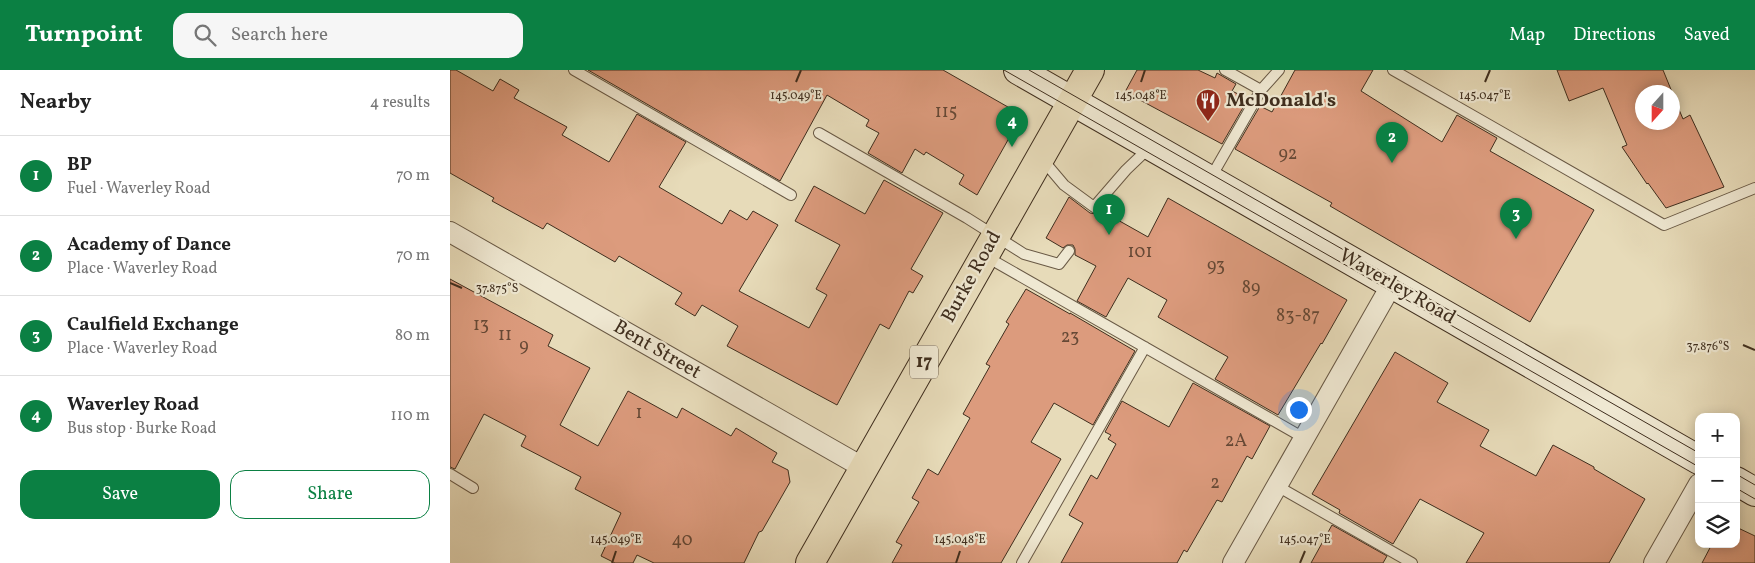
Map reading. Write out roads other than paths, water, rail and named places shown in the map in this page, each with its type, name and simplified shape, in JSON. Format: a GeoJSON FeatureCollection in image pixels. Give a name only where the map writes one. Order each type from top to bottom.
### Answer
{"type":"FeatureCollection","features":[{"type":"Feature","properties":{"kind":"main road","name":"Waverley Road"},"geometry":{"type":"LineString","coordinates":[[1018,70],[1696,458]]}},
{"type":"Feature","properties":{"kind":"main road","name":"Burke Road"},"geometry":{"type":"LineString","coordinates":[[810,563],[1090,70]]}},
{"type":"Feature","properties":{"kind":"main road"},"geometry":{"type":"LineString","coordinates":[[1740,483],[1755,492]]}},
{"type":"Feature","properties":{"kind":"street","name":"Bent Street"},"geometry":{"type":"LineString","coordinates":[[450,232],[864,468]]}},
{"type":"Feature","properties":{"kind":"street"},"geometry":{"type":"LineString","coordinates":[[1233,563],[1392,284]]}},
{"type":"Feature","properties":{"kind":"street"},"geometry":{"type":"LineString","coordinates":[[1654,563],[1695,491]]}},
{"type":"Feature","properties":{"kind":"lane"},"geometry":{"type":"LineString","coordinates":[[574,70],[791,195]]}},
{"type":"Feature","properties":{"kind":"lane"},"geometry":{"type":"LineString","coordinates":[[1225,70],[1261,90]]}},
{"type":"Feature","properties":{"kind":"lane"},"geometry":{"type":"LineString","coordinates":[[1209,180],[1261,90],[1279,70]]}},
{"type":"Feature","properties":{"kind":"lane"},"geometry":{"type":"LineString","coordinates":[[1393,70],[1664,225],[1755,188]]}},
{"type":"Feature","properties":{"kind":"lane"},"geometry":{"type":"LineString","coordinates":[[819,133],[1145,347],[1304,438]]}},
{"type":"Feature","properties":{"kind":"lane"},"geometry":{"type":"LineString","coordinates":[[1040,157],[1064,185],[1094,207],[1126,170],[1151,146]]}},
{"type":"Feature","properties":{"kind":"lane"},"geometry":{"type":"LineString","coordinates":[[990,245],[1059,264],[1069,251]]}},
{"type":"Feature","properties":{"kind":"lane"},"geometry":{"type":"LineString","coordinates":[[1022,563],[1145,347]]}},
{"type":"Feature","properties":{"kind":"lane"},"geometry":{"type":"LineString","coordinates":[[450,474],[474,488]]}},
{"type":"Feature","properties":{"kind":"lane"},"geometry":{"type":"LineString","coordinates":[[1277,486],[1412,563]]}},
{"type":"Feature","properties":{"kind":"tram line"},"geometry":{"type":"LineString","coordinates":[[1004,70],[1695,465]]}},
{"type":"Feature","properties":{"kind":"tram line"},"geometry":{"type":"LineString","coordinates":[[1029,70],[1695,451]]}},
{"type":"Feature","properties":{"kind":"tram line"},"geometry":{"type":"LineString","coordinates":[[1740,476],[1755,485]]}},
{"type":"Feature","properties":{"kind":"tram line"},"geometry":{"type":"LineString","coordinates":[[1740,490],[1755,499]]}},
{"type":"Feature","properties":{"kind":"place","name":"McDonald's"},"geometry":{"type":"Point","coordinates":[1208,122]}},
{"type":"Feature","properties":{"kind":"place","name":"Waverley Road"},"geometry":{"type":"Point","coordinates":[1012,147]}},
{"type":"Feature","properties":{"kind":"place","name":"Academy of Dance"},"geometry":{"type":"Point","coordinates":[1392,163]}},
{"type":"Feature","properties":{"kind":"place","name":"BP"},"geometry":{"type":"Point","coordinates":[1109,235]}},
{"type":"Feature","properties":{"kind":"place","name":"Caulfield Exchange"},"geometry":{"type":"Point","coordinates":[1516,239]}}]}
